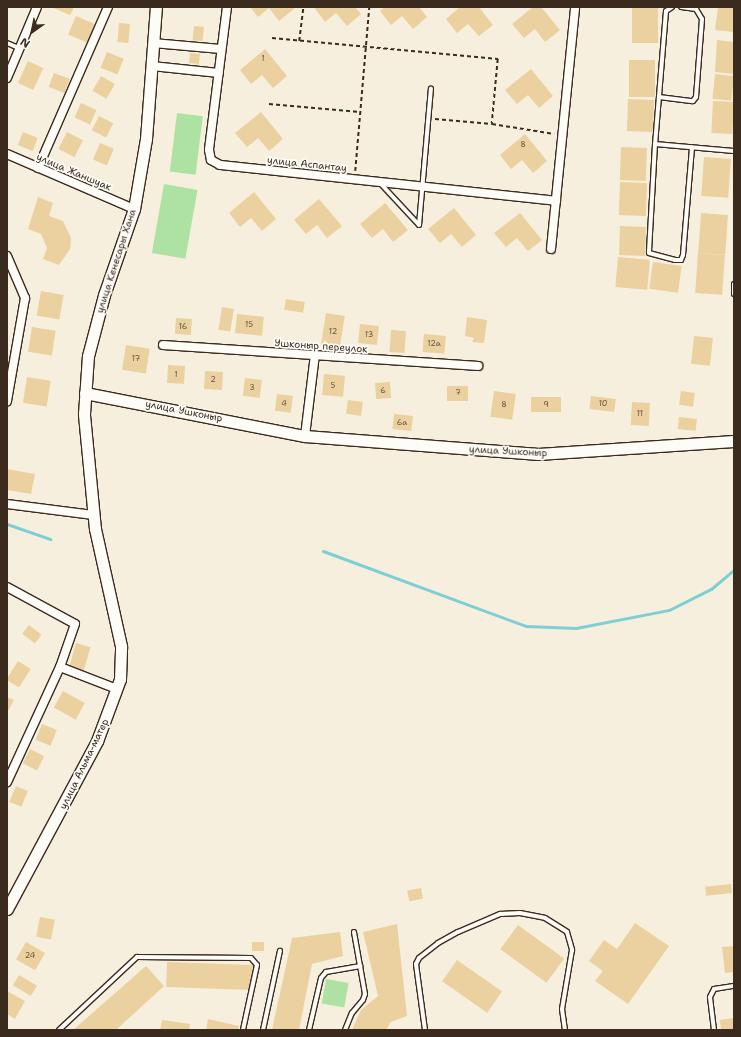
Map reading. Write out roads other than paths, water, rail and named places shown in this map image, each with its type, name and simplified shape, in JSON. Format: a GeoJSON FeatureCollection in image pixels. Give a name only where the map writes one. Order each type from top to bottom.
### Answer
{"type":"FeatureCollection","features":[{"type":"Feature","properties":{"kind":"street"},"geometry":{"type":"LineString","coordinates":[[7,78],[36,7]]}},
{"type":"Feature","properties":{"kind":"street"},"geometry":{"type":"LineString","coordinates":[[38,168],[108,7]]}},
{"type":"Feature","properties":{"kind":"street","name":"улица Кенесары Хана"},"geometry":{"type":"LineString","coordinates":[[93,515],[84,414],[88,356],[104,295],[134,208],[146,139],[156,7]]}},
{"type":"Feature","properties":{"kind":"street","name":"улица Аспантау"},"geometry":{"type":"LineString","coordinates":[[227,7],[209,150],[211,160],[220,166],[556,201]]}},
{"type":"Feature","properties":{"kind":"street"},"geometry":{"type":"LineString","coordinates":[[551,249],[575,7]]}},
{"type":"Feature","properties":{"kind":"street"},"geometry":{"type":"LineString","coordinates":[[153,43],[221,50]]}},
{"type":"Feature","properties":{"kind":"street"},"geometry":{"type":"LineString","coordinates":[[152,66],[219,73]]}},
{"type":"Feature","properties":{"kind":"street","name":"улица Жаншуак"},"geometry":{"type":"LineString","coordinates":[[7,154],[134,208]]}},
{"type":"Feature","properties":{"kind":"street"},"geometry":{"type":"LineString","coordinates":[[7,256],[25,298],[10,362],[7,401]]}},
{"type":"Feature","properties":{"kind":"street","name":"Ушконыр переулок"},"geometry":{"type":"LineString","coordinates":[[163,345],[478,366]]}},
{"type":"Feature","properties":{"kind":"street"},"geometry":{"type":"LineString","coordinates":[[305,436],[315,355]]}},
{"type":"Feature","properties":{"kind":"street","name":"улица Ушконыр"},"geometry":{"type":"LineString","coordinates":[[85,393],[305,436],[538,454],[734,441]]}},
{"type":"Feature","properties":{"kind":"street"},"geometry":{"type":"LineString","coordinates":[[7,504],[93,515]]}},
{"type":"Feature","properties":{"kind":"street","name":"улица Альма-матер"},"geometry":{"type":"LineString","coordinates":[[8,906],[97,741],[120,679],[121,646],[93,515]]}},
{"type":"Feature","properties":{"kind":"street"},"geometry":{"type":"LineString","coordinates":[[7,587],[75,624],[60,667],[7,782]]}},
{"type":"Feature","properties":{"kind":"street"},"geometry":{"type":"LineString","coordinates":[[60,667],[117,689]]}},
{"type":"Feature","properties":{"kind":"lane"},"geometry":{"type":"LineString","coordinates":[[672,7],[666,11],[655,144],[649,253],[675,260],[681,260],[683,255],[692,147]]}},
{"type":"Feature","properties":{"kind":"lane"},"geometry":{"type":"LineString","coordinates":[[659,97],[692,101],[696,97],[702,19],[696,9],[681,7]]}},
{"type":"Feature","properties":{"kind":"lane"},"geometry":{"type":"LineString","coordinates":[[7,43],[20,48]]}},
{"type":"Feature","properties":{"kind":"lane"},"geometry":{"type":"LineString","coordinates":[[379,182],[419,225],[431,89]]}},
{"type":"Feature","properties":{"kind":"lane"},"geometry":{"type":"LineString","coordinates":[[655,144],[734,151]]}},
{"type":"Feature","properties":{"kind":"lane"},"geometry":{"type":"LineString","coordinates":[[734,284],[734,294]]}},
{"type":"Feature","properties":{"kind":"lane"},"geometry":{"type":"LineString","coordinates":[[424,1030],[416,964],[419,958],[438,943],[458,932],[500,914],[520,913],[545,918],[567,932],[572,950],[562,1009],[565,1030]]}},
{"type":"Feature","properties":{"kind":"lane"},"geometry":{"type":"LineString","coordinates":[[345,1030],[352,1013],[364,1000],[354,932]]}},
{"type":"Feature","properties":{"kind":"lane"},"geometry":{"type":"LineString","coordinates":[[263,1030],[280,951]]}},
{"type":"Feature","properties":{"kind":"lane"},"geometry":{"type":"LineString","coordinates":[[59,1030],[137,958],[251,958],[257,965],[243,1030]]}},
{"type":"Feature","properties":{"kind":"lane"},"geometry":{"type":"LineString","coordinates":[[309,1030],[321,978],[326,972],[360,966]]}},
{"type":"Feature","properties":{"kind":"lane"},"geometry":{"type":"LineString","coordinates":[[714,1030],[710,997],[714,989],[734,986]]}},
{"type":"Feature","properties":{"kind":"waterway"},"geometry":{"type":"LineString","coordinates":[[7,524],[50,539]]}},
{"type":"Feature","properties":{"kind":"waterway"},"geometry":{"type":"LineString","coordinates":[[323,551],[526,626],[576,628],[669,610],[711,589],[734,570]]}}]}
